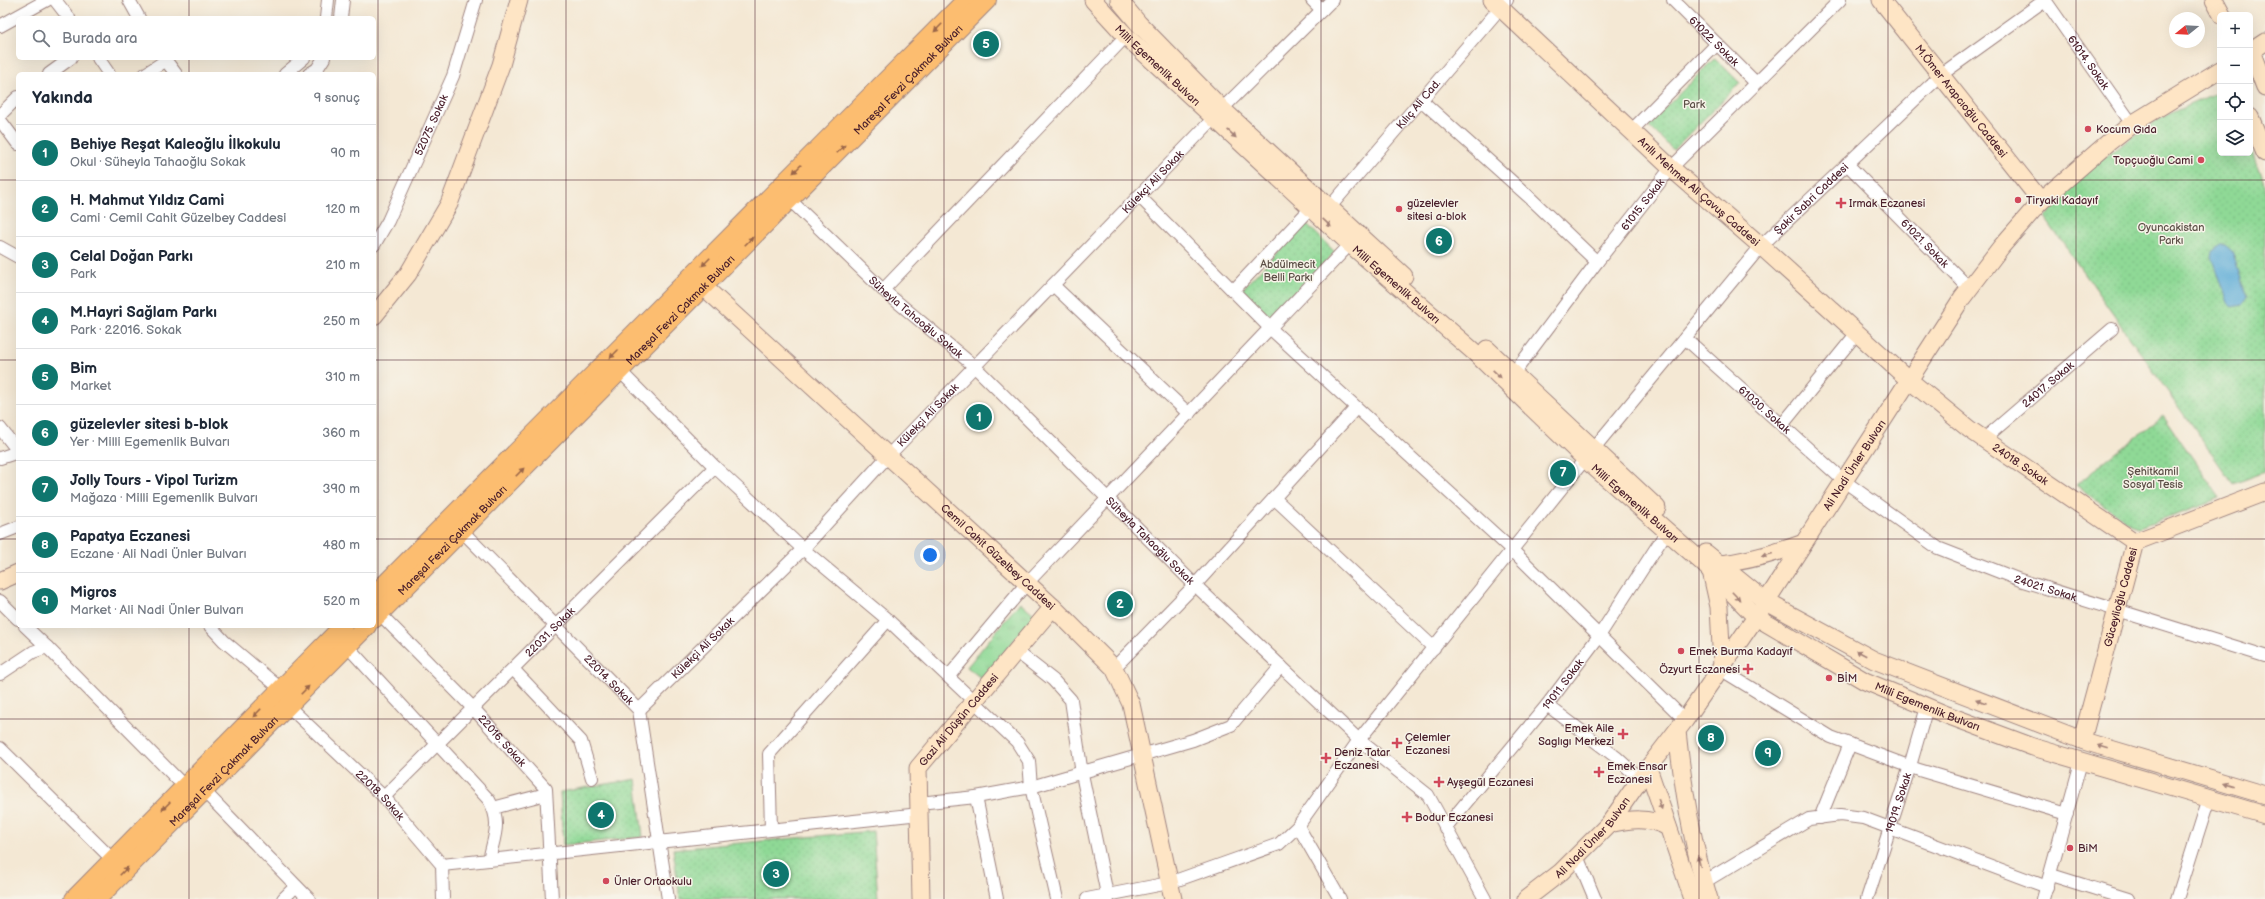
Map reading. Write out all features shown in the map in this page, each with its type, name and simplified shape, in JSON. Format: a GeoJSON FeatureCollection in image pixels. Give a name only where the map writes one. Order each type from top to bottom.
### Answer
{"type":"FeatureCollection","features":[{"type":"Feature","properties":{"kind":"main road"},"geometry":{"type":"LineString","coordinates":[[376,593],[977,3],[1002,0]]}},
{"type":"Feature","properties":{"kind":"main road","name":"Mareşal Fevzi Çakmak Bulvarı"},"geometry":{"type":"LineString","coordinates":[[376,618],[790,200],[977,3]]}},
{"type":"Feature","properties":{"kind":"main road"},"geometry":{"type":"LineString","coordinates":[[74,899],[341,628]]}},
{"type":"Feature","properties":{"kind":"main road","name":"Mareşal Fevzi Çakmak Bulvarı"},"geometry":{"type":"LineString","coordinates":[[97,899],[366,628]]}},
{"type":"Feature","properties":{"kind":"street"},"geometry":{"type":"LineString","coordinates":[[17,16],[47,0]]}},
{"type":"Feature","properties":{"kind":"street"},"geometry":{"type":"LineString","coordinates":[[55,0],[67,16]]}},
{"type":"Feature","properties":{"kind":"street"},"geometry":{"type":"LineString","coordinates":[[128,0],[138,16]]}},
{"type":"Feature","properties":{"kind":"street"},"geometry":{"type":"LineString","coordinates":[[326,16],[328,0]]}},
{"type":"Feature","properties":{"kind":"street"},"geometry":{"type":"LineString","coordinates":[[341,16],[343,0]]}},
{"type":"Feature","properties":{"kind":"street","name":"52075. Sokak"},"geometry":{"type":"LineString","coordinates":[[376,242],[388,221],[453,76],[476,0]]}},
{"type":"Feature","properties":{"kind":"street"},"geometry":{"type":"LineString","coordinates":[[376,314],[408,274],[449,204],[500,65],[519,0]]}},
{"type":"Feature","properties":{"kind":"street","name":"Milli Egemenlik Bulvarı"},"geometry":{"type":"LineString","coordinates":[[1093,0],[1126,36],[1329,208],[1514,373],[1590,454],[1667,531],[1715,567],[1765,601],[1874,660],[2082,740],[2265,795]]}},
{"type":"Feature","properties":{"kind":"street","name":"Milli Egemenlik Bulvarı"},"geometry":{"type":"LineString","coordinates":[[1119,0],[1218,113],[1311,208],[1350,244],[1696,545],[1756,617],[1865,681],[1926,707],[2033,747],[2265,815]]}},
{"type":"Feature","properties":{"kind":"street"},"geometry":{"type":"LineString","coordinates":[[1312,0],[1322,10]]}},
{"type":"Feature","properties":{"kind":"street","name":"Külekçi Ali Sokak"},"geometry":{"type":"LineString","coordinates":[[639,710],[803,549],[888,456],[974,366],[1218,113],[1332,0]]}},
{"type":"Feature","properties":{"kind":"street","name":"61022. Sokak"},"geometry":{"type":"LineString","coordinates":[[1673,0],[1755,82]]}},
{"type":"Feature","properties":{"kind":"street","name":"61015. Sokak"},"geometry":{"type":"LineString","coordinates":[[1514,373],[1597,262],[1671,168],[1755,82],[1840,0]]}},
{"type":"Feature","properties":{"kind":"street","name":"M.Ömer Arapcıoğlu Caddesi"},"geometry":{"type":"LineString","coordinates":[[1881,0],[1942,74],[2041,201]]}},
{"type":"Feature","properties":{"kind":"street","name":"Şakir Sabri Caddesi"},"geometry":{"type":"LineString","coordinates":[[1087,899],[1171,891],[1279,844],[1298,826],[1360,740],[1512,550],[1761,246],[1942,74],[2045,0]]}},
{"type":"Feature","properties":{"kind":"street","name":"61014. Sokak"},"geometry":{"type":"LineString","coordinates":[[2045,0],[2132,124]]}},
{"type":"Feature","properties":{"kind":"street"},"geometry":{"type":"LineString","coordinates":[[2214,0],[2220,12]]}},
{"type":"Feature","properties":{"kind":"street","name":"Kılıç Ali Cad."},"geometry":{"type":"LineString","coordinates":[[1329,208],[1421,100],[1499,2]]}},
{"type":"Feature","properties":{"kind":"street","name":"Arıllı Mehmet Ali Çavuş Caddesi"},"geometry":{"type":"LineString","coordinates":[[1499,2],[1671,168],[1761,246],[1909,380]]}},
{"type":"Feature","properties":{"kind":"street"},"geometry":{"type":"LineString","coordinates":[[0,25],[16,16]]}},
{"type":"Feature","properties":{"kind":"street"},"geometry":{"type":"LineString","coordinates":[[883,290],[1126,36]]}},
{"type":"Feature","properties":{"kind":"street"},"geometry":{"type":"LineString","coordinates":[[1631,131],[1717,44]]}},
{"type":"Feature","properties":{"kind":"street"},"geometry":{"type":"LineString","coordinates":[[2255,48],[2265,87]]}},
{"type":"Feature","properties":{"kind":"street"},"geometry":{"type":"LineString","coordinates":[[52,72],[68,60]]}},
{"type":"Feature","properties":{"kind":"street"},"geometry":{"type":"LineString","coordinates":[[99,60],[107,72]]}},
{"type":"Feature","properties":{"kind":"street"},"geometry":{"type":"LineString","coordinates":[[148,72],[164,60]]}},
{"type":"Feature","properties":{"kind":"street"},"geometry":{"type":"LineString","coordinates":[[166,60],[175,72]]}},
{"type":"Feature","properties":{"kind":"street"},"geometry":{"type":"LineString","coordinates":[[287,72],[302,60]]}},
{"type":"Feature","properties":{"kind":"street"},"geometry":{"type":"LineString","coordinates":[[313,72],[317,69],[323,60]]}},
{"type":"Feature","properties":{"kind":"street","name":"Ali Nadi Ünler Bulvarı"},"geometry":{"type":"LineString","coordinates":[[1526,899],[1562,872],[1609,824],[1644,773],[1681,726],[1756,617],[1969,288],[2001,246],[2041,201],[2132,124],[2217,72]]}},
{"type":"Feature","properties":{"kind":"street"},"geometry":{"type":"LineString","coordinates":[[0,115],[16,99]]}},
{"type":"Feature","properties":{"kind":"street"},"geometry":{"type":"LineString","coordinates":[[1421,100],[1528,196],[1597,262]]}},
{"type":"Feature","properties":{"kind":"street"},"geometry":{"type":"LineString","coordinates":[[0,120],[16,141]]}},
{"type":"Feature","properties":{"kind":"street"},"geometry":{"type":"LineString","coordinates":[[2251,120],[2265,153]]}},
{"type":"Feature","properties":{"kind":"street","name":"61021. Sokak"},"geometry":{"type":"LineString","coordinates":[[1847,164],[1969,288]]}},
{"type":"Feature","properties":{"kind":"street"},"geometry":{"type":"LineString","coordinates":[[1139,196],[1271,329],[1512,550],[1599,636],[1681,726],[1683,790],[1709,899]]}},
{"type":"Feature","properties":{"kind":"street","name":"Süheyla Tahaoğlu Sokak"},"geometry":{"type":"LineString","coordinates":[[790,200],[883,290],[974,366],[1109,498],[1195,585],[1360,740],[1428,795],[1485,899]]}},
{"type":"Feature","properties":{"kind":"street"},"geometry":{"type":"LineString","coordinates":[[1233,291],[1311,208]]}},
{"type":"Feature","properties":{"kind":"street"},"geometry":{"type":"LineString","coordinates":[[949,676],[1027,583],[1271,329],[1350,244]]}},
{"type":"Feature","properties":{"kind":"street"},"geometry":{"type":"LineString","coordinates":[[0,247],[16,255]]}},
{"type":"Feature","properties":{"kind":"street"},"geometry":{"type":"LineString","coordinates":[[1053,285],[1189,414]]}},
{"type":"Feature","properties":{"kind":"street","name":"Cemil Cahit Güzelbey Caddesi"},"geometry":{"type":"LineString","coordinates":[[704,287],[1053,607],[1114,668],[1131,704],[1171,891]]}},
{"type":"Feature","properties":{"kind":"street","name":"24017. Sokak"},"geometry":{"type":"LineString","coordinates":[[1984,439],[2112,329]]}},
{"type":"Feature","properties":{"kind":"street"},"geometry":{"type":"LineString","coordinates":[[1782,425],[1857,333]]}},
{"type":"Feature","properties":{"kind":"street","name":"61030. Sokak"},"geometry":{"type":"LineString","coordinates":[[1685,338],[1844,481]]}},
{"type":"Feature","properties":{"kind":"street"},"geometry":{"type":"LineString","coordinates":[[620,371],[715,467],[803,549],[888,620],[975,700],[1017,742],[1029,761],[1032,787],[1057,899]]}},
{"type":"Feature","properties":{"kind":"street","name":"24018. Sokak"},"geometry":{"type":"LineString","coordinates":[[1909,380],[1984,439],[2135,542]]}},
{"type":"Feature","properties":{"kind":"street"},"geometry":{"type":"LineString","coordinates":[[1114,668],[1195,585],[1356,408]]}},
{"type":"Feature","properties":{"kind":"street"},"geometry":{"type":"LineString","coordinates":[[0,428],[16,449]]}},
{"type":"Feature","properties":{"kind":"street"},"geometry":{"type":"LineString","coordinates":[[0,458],[16,453]]}},
{"type":"Feature","properties":{"kind":"street","name":"22031. Sokak"},"geometry":{"type":"LineString","coordinates":[[384,797],[715,467]]}},
{"type":"Feature","properties":{"kind":"street","name":"24021. Sokak"},"geometry":{"type":"LineString","coordinates":[[1844,481],[1938,548],[2020,580],[2117,612],[2265,656]]}},
{"type":"Feature","properties":{"kind":"street","name":"Güceylioğlu Caddesi"},"geometry":{"type":"LineString","coordinates":[[2082,740],[2135,542],[2265,493]]}},
{"type":"Feature","properties":{"kind":"street"},"geometry":{"type":"LineString","coordinates":[[1274,498],[1434,648]]}},
{"type":"Feature","properties":{"kind":"street"},"geometry":{"type":"LineString","coordinates":[[0,534],[16,528]]}},
{"type":"Feature","properties":{"kind":"street","name":"22014. Sokak"},"geometry":{"type":"LineString","coordinates":[[462,530],[639,710],[668,899]]}},
{"type":"Feature","properties":{"kind":"street","name":"19011. Sokak"},"geometry":{"type":"LineString","coordinates":[[1445,828],[1547,706],[1599,636],[1667,531]]}},
{"type":"Feature","properties":{"kind":"street"},"geometry":{"type":"LineString","coordinates":[[1804,543],[1750,560],[1715,567],[1719,607],[1721,668],[1831,736],[1850,744],[1910,766],[2068,814]]}},
{"type":"Feature","properties":{"kind":"street"},"geometry":{"type":"LineString","coordinates":[[0,581],[16,574]]}},
{"type":"Feature","properties":{"kind":"street"},"geometry":{"type":"LineString","coordinates":[[0,601],[16,617]]}},
{"type":"Feature","properties":{"kind":"street","name":"Gazi Ali Düşün Caddesi"},"geometry":{"type":"LineString","coordinates":[[921,899],[918,768],[1053,607]]}},
{"type":"Feature","properties":{"kind":"street"},"geometry":{"type":"LineString","coordinates":[[771,829],[769,754],[888,620]]}},
{"type":"Feature","properties":{"kind":"street","name":"22016. Sokak"},"geometry":{"type":"LineString","coordinates":[[376,622],[473,708],[546,789],[552,899]]}},
{"type":"Feature","properties":{"kind":"street"},"geometry":{"type":"LineString","coordinates":[[27,628],[185,787]]}},
{"type":"Feature","properties":{"kind":"street"},"geometry":{"type":"LineString","coordinates":[[212,628],[224,641],[281,689]]}},
{"type":"Feature","properties":{"kind":"street"},"geometry":{"type":"LineString","coordinates":[[348,646],[489,800],[496,813],[496,827],[489,860]]}},
{"type":"Feature","properties":{"kind":"street"},"geometry":{"type":"LineString","coordinates":[[0,674],[33,652],[47,647]]}},
{"type":"Feature","properties":{"kind":"street"},"geometry":{"type":"LineString","coordinates":[[1016,651],[1053,680],[1071,700],[1082,774],[1108,897]]}},
{"type":"Feature","properties":{"kind":"street"},"geometry":{"type":"LineString","coordinates":[[443,899],[442,865],[771,829],[920,809],[1032,787],[1082,774],[1193,740],[1231,725],[1281,666]]}},
{"type":"Feature","properties":{"kind":"street"},"geometry":{"type":"LineString","coordinates":[[513,669],[581,741],[592,778]]}},
{"type":"Feature","properties":{"kind":"street","name":"22018. Sokak"},"geometry":{"type":"LineString","coordinates":[[288,706],[384,797],[442,865]]}},
{"type":"Feature","properties":{"kind":"street"},"geometry":{"type":"LineString","coordinates":[[1547,706],[1616,757],[1644,773],[1668,827],[1693,899]]}},
{"type":"Feature","properties":{"kind":"street","name":"19019. Sokak"},"geometry":{"type":"LineString","coordinates":[[1867,899],[1910,766],[1926,707]]}},
{"type":"Feature","properties":{"kind":"street"},"geometry":{"type":"LineString","coordinates":[[1820,818],[1850,744]]}},
{"type":"Feature","properties":{"kind":"street"},"geometry":{"type":"LineString","coordinates":[[0,748],[113,860]]}},
{"type":"Feature","properties":{"kind":"street"},"geometry":{"type":"LineString","coordinates":[[2043,899],[2068,814],[2081,762]]}},
{"type":"Feature","properties":{"kind":"street"},"geometry":{"type":"LineString","coordinates":[[204,791],[309,899]]}},
{"type":"Feature","properties":{"kind":"street"},"geometry":{"type":"LineString","coordinates":[[493,808],[546,794]]}},
{"type":"Feature","properties":{"kind":"street"},"geometry":{"type":"LineString","coordinates":[[976,797],[997,899]]}},
{"type":"Feature","properties":{"kind":"street"},"geometry":{"type":"LineString","coordinates":[[2177,899],[2209,798]]}},
{"type":"Feature","properties":{"kind":"street"},"geometry":{"type":"LineString","coordinates":[[1704,882],[1809,819],[1840,814],[1860,817],[1890,827],[2047,887]]}},
{"type":"Feature","properties":{"kind":"street"},"geometry":{"type":"LineString","coordinates":[[1609,824],[1641,819],[1656,821],[1668,827]]}},
{"type":"Feature","properties":{"kind":"street"},"geometry":{"type":"LineString","coordinates":[[1298,826],[1340,899]]}},
{"type":"Feature","properties":{"kind":"street"},"geometry":{"type":"LineString","coordinates":[[1577,856],[1595,899]]}},
{"type":"Feature","properties":{"kind":"street"},"geometry":{"type":"LineString","coordinates":[[2051,875],[2128,899]]}},
{"type":"Feature","properties":{"kind":"street"},"geometry":{"type":"LineString","coordinates":[[283,899],[296,886]]}},
{"type":"Feature","properties":{"kind":"green space","name":"Park"},"geometry":{"type":"Polygon","coordinates":[[[1715,58],[1740,83],[1673,150],[1648,125],[1715,58]]]}},
{"type":"Feature","properties":{"kind":"green space","name":"Oyuncakistan Parkı"},"geometry":{"type":"Polygon","coordinates":[[[2217,92],[2217,156],[2253,155],[2265,185],[2265,472],[2233,484],[2045,218],[2087,169],[2160,118],[2217,92]]]}},
{"type":"Feature","properties":{"kind":"green space","name":"Abdülmecit Belli Parkı"},"geometry":{"type":"Polygon","coordinates":[[[1306,223],[1335,252],[1270,317],[1242,289],[1306,223]]]}},
{"type":"Feature","properties":{"kind":"green space","name":"Şehitkamil Sosyal Tesis"},"geometry":{"type":"Polygon","coordinates":[[[2163,415],[2220,498],[2139,527],[2130,524],[2076,485],[2163,415]]]}},
{"type":"Feature","properties":{"kind":"green space"},"geometry":{"type":"Polygon","coordinates":[[[1020,602],[1035,615],[982,679],[967,667],[1020,602]]]}},
{"type":"Feature","properties":{"kind":"green space"},"geometry":{"type":"Polygon","coordinates":[[[636,779],[643,837],[563,845],[560,792],[636,779]]]}},
{"type":"Feature","properties":{"kind":"green space"},"geometry":{"type":"Polygon","coordinates":[[[873,831],[878,899],[680,899],[673,849],[873,831]]]}},
{"type":"Feature","properties":{"kind":"water"},"geometry":{"type":"Polygon","coordinates":[[[2220,245],[2225,245],[2232,251],[2247,297],[2243,305],[2233,307],[2228,303],[2212,256],[2213,251],[2220,245]]]}},
{"type":"Feature","properties":{"kind":"place","name":"Bim"},"geometry":{"type":"Point","coordinates":[986,44]}},
{"type":"Feature","properties":{"kind":"place","name":"Kocum Gıda"},"geometry":{"type":"Point","coordinates":[2088,129]}},
{"type":"Feature","properties":{"kind":"place","name":"Topçuoğlu Cami"},"geometry":{"type":"Point","coordinates":[2201,160]}},
{"type":"Feature","properties":{"kind":"place","name":"Tiryaki Kadayıf"},"geometry":{"type":"Point","coordinates":[2018,200]}},
{"type":"Feature","properties":{"kind":"place","name":"Irmak Eczanesi"},"geometry":{"type":"Point","coordinates":[1841,203]}},
{"type":"Feature","properties":{"kind":"place","name":"güzelevler sitesi a-blok"},"geometry":{"type":"Point","coordinates":[1399,209]}},
{"type":"Feature","properties":{"kind":"place","name":"güzelevler sitesi b-blok"},"geometry":{"type":"Point","coordinates":[1439,241]}},
{"type":"Feature","properties":{"kind":"place","name":"Behiye Reşat Kaleoğlu İlkokulu"},"geometry":{"type":"Point","coordinates":[979,417]}},
{"type":"Feature","properties":{"kind":"place","name":"Jolly Tours - Vipol Turizm"},"geometry":{"type":"Point","coordinates":[1563,473]}},
{"type":"Feature","properties":{"kind":"place","name":"H. Mahmut Yıldız Cami"},"geometry":{"type":"Point","coordinates":[1120,604]}},
{"type":"Feature","properties":{"kind":"place","name":"Emek Burma Kadayıf"},"geometry":{"type":"Point","coordinates":[1681,651]}},
{"type":"Feature","properties":{"kind":"place","name":"Özyurt Eczanesi"},"geometry":{"type":"Point","coordinates":[1748,669]}},
{"type":"Feature","properties":{"kind":"place","name":"BİM"},"geometry":{"type":"Point","coordinates":[1829,678]}},
{"type":"Feature","properties":{"kind":"place","name":"Emek Aile Saglıgı Merkezi"},"geometry":{"type":"Point","coordinates":[1623,734]}},
{"type":"Feature","properties":{"kind":"place","name":"Papatya Eczanesi"},"geometry":{"type":"Point","coordinates":[1711,738]}},
{"type":"Feature","properties":{"kind":"place","name":"Çelemler Eczanesi"},"geometry":{"type":"Point","coordinates":[1397,743]}},
{"type":"Feature","properties":{"kind":"place","name":"Migros"},"geometry":{"type":"Point","coordinates":[1768,753]}},
{"type":"Feature","properties":{"kind":"place","name":"Deniz Tatar Eczanesi"},"geometry":{"type":"Point","coordinates":[1326,758]}},
{"type":"Feature","properties":{"kind":"place","name":"Emek Ensar Eczanesi"},"geometry":{"type":"Point","coordinates":[1599,772]}},
{"type":"Feature","properties":{"kind":"place","name":"Ayşegül Eczanesi"},"geometry":{"type":"Point","coordinates":[1439,782]}},
{"type":"Feature","properties":{"kind":"place","name":"M.Hayri Sağlam Parkı"},"geometry":{"type":"Point","coordinates":[601,815]}},
{"type":"Feature","properties":{"kind":"place","name":"Bodur Eczanesi"},"geometry":{"type":"Point","coordinates":[1407,817]}},
{"type":"Feature","properties":{"kind":"place","name":"BiM"},"geometry":{"type":"Point","coordinates":[2070,848]}},
{"type":"Feature","properties":{"kind":"place","name":"Celal Doğan Parkı"},"geometry":{"type":"Point","coordinates":[776,874]}},
{"type":"Feature","properties":{"kind":"place","name":"Ünler Ortaokulu"},"geometry":{"type":"Point","coordinates":[606,881]}}]}
